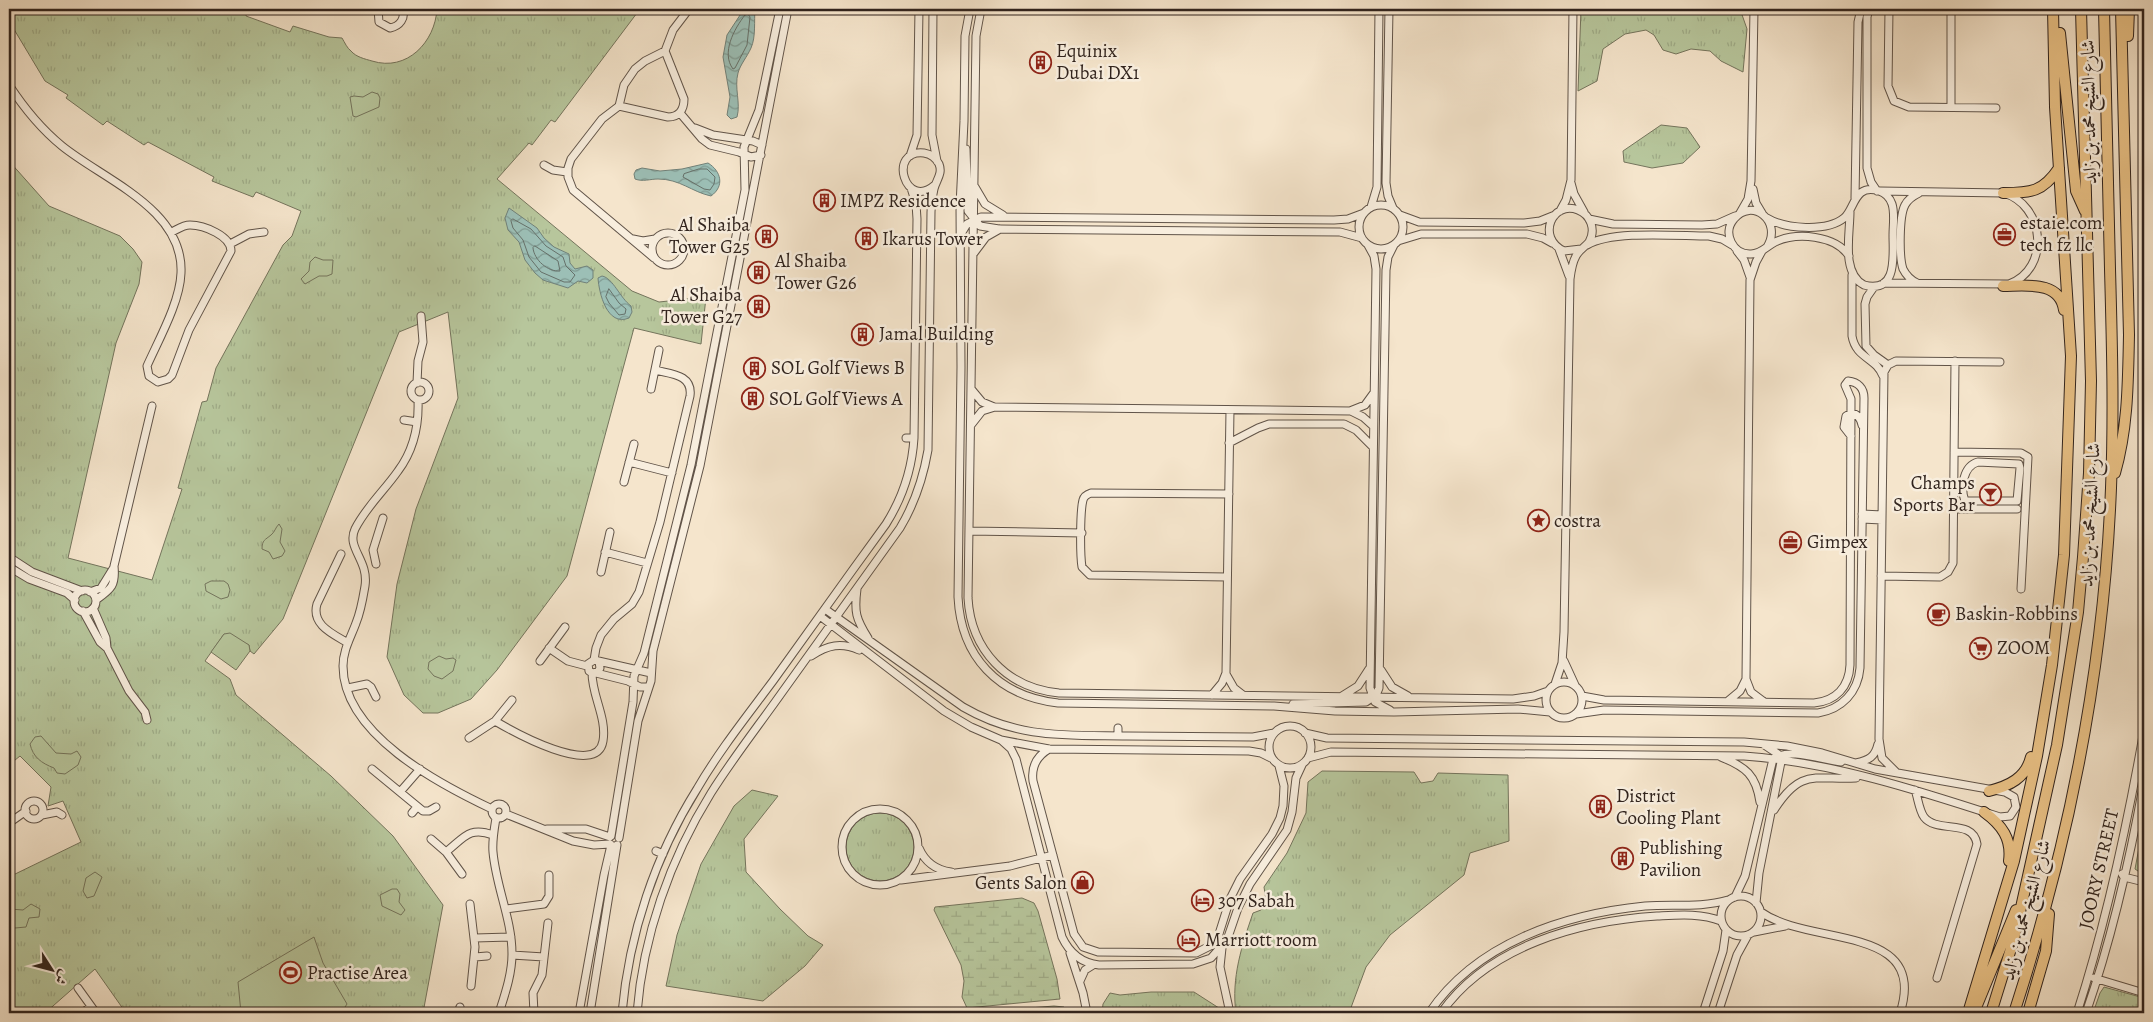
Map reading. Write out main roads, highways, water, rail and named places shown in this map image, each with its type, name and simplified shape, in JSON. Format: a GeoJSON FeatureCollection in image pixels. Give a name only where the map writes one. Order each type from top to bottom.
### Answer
{"type":"FeatureCollection","features":[{"type":"Feature","properties":{"kind":"highway","name":"شارع الشيخ محمد بن زايد"},"geometry":{"type":"LineString","coordinates":[[1991,1013],[2014,939],[2027,886],[2061,719],[2078,612],[2083,557],[2089,473],[2091,381],[2081,9]]}},
{"type":"Feature","properties":{"kind":"highway","name":"شارع الشيخ محمد بن زايد"},"geometry":{"type":"LineString","coordinates":[[2014,1013],[2050,895],[2070,810],[2088,712],[2102,611],[2111,488],[2113,380],[2104,9]]}},
{"type":"Feature","properties":{"kind":"highway"},"geometry":{"type":"LineString","coordinates":[[2121,9],[2122,82],[2125,102]]}},
{"type":"Feature","properties":{"kind":"highway"},"geometry":{"type":"LineString","coordinates":[[2111,488],[2122,444],[2130,335],[2125,102],[2129,9]]}},
{"type":"Feature","properties":{"kind":"highway"},"geometry":{"type":"LineString","coordinates":[[2053,10],[2059,30],[2076,191],[2087,214]]}},
{"type":"Feature","properties":{"kind":"highway"},"geometry":{"type":"LineString","coordinates":[[1968,1013],[2001,907],[2023,823],[2052,665],[2064,555],[2071,356],[2059,168],[2053,10]]}},
{"type":"Feature","properties":{"kind":"highway"},"geometry":{"type":"LineString","coordinates":[[2003,193],[2024,192],[2042,187],[2059,168]]}},
{"type":"Feature","properties":{"kind":"highway"},"geometry":{"type":"LineString","coordinates":[[2003,286],[2044,287],[2059,297],[2064,305],[2071,356]]}},
{"type":"Feature","properties":{"kind":"highway"},"geometry":{"type":"LineString","coordinates":[[1989,791],[2010,784],[2024,773],[2030,763],[2035,740],[2041,730]]}},
{"type":"Feature","properties":{"kind":"highway"},"geometry":{"type":"LineString","coordinates":[[1984,812],[1996,820],[2004,830],[2010,848],[2001,907]]}},
{"type":"Feature","properties":{"kind":"highway"},"geometry":{"type":"LineString","coordinates":[[1974,1013],[2027,886]]}},
{"type":"Feature","properties":{"kind":"highway"},"geometry":{"type":"LineString","coordinates":[[2028,1013],[2046,951],[2050,895]]}},
{"type":"Feature","properties":{"kind":"water"},"geometry":{"type":"Polygon","coordinates":[[[744,9],[755,9],[753,44],[738,73],[738,112],[737,117],[731,119],[727,115],[730,97],[723,57],[727,35],[744,9]]]}},
{"type":"Feature","properties":{"kind":"water"},"geometry":{"type":"Polygon","coordinates":[[[708,163],[716,170],[720,179],[718,188],[711,196],[673,181],[658,179],[638,180],[635,179],[634,174],[636,170],[642,168],[660,171],[682,169],[708,163]]]}},
{"type":"Feature","properties":{"kind":"water"},"geometry":{"type":"Polygon","coordinates":[[[509,208],[537,228],[554,247],[569,254],[570,263],[575,269],[587,266],[593,270],[593,278],[587,283],[578,281],[568,288],[543,280],[525,260],[519,242],[508,230],[505,218],[509,208]]]}},
{"type":"Feature","properties":{"kind":"water"},"geometry":{"type":"Polygon","coordinates":[[[602,276],[610,280],[631,306],[632,312],[629,318],[615,318],[606,307],[602,300],[598,278],[602,276]]]}},
{"type":"Feature","properties":{"kind":"place","name":"Equinix Dubai DX1"},"geometry":{"type":"Point","coordinates":[1040,62]}},
{"type":"Feature","properties":{"kind":"place","name":"IMPZ Residence"},"geometry":{"type":"Point","coordinates":[824,201]}},
{"type":"Feature","properties":{"kind":"place","name":"estaie.com tech fz llc"},"geometry":{"type":"Point","coordinates":[2004,234]}},
{"type":"Feature","properties":{"kind":"place","name":"Al Shaiba Tower G25"},"geometry":{"type":"Point","coordinates":[766,236]}},
{"type":"Feature","properties":{"kind":"place","name":"Ikarus Tower"},"geometry":{"type":"Point","coordinates":[866,239]}},
{"type":"Feature","properties":{"kind":"place","name":"Al Shaiba Tower G26"},"geometry":{"type":"Point","coordinates":[759,272]}},
{"type":"Feature","properties":{"kind":"place","name":"Al Shaiba Tower G27"},"geometry":{"type":"Point","coordinates":[758,306]}},
{"type":"Feature","properties":{"kind":"place","name":"Jamal Building"},"geometry":{"type":"Point","coordinates":[863,334]}},
{"type":"Feature","properties":{"kind":"place","name":"SOL Golf Views B"},"geometry":{"type":"Point","coordinates":[755,368]}},
{"type":"Feature","properties":{"kind":"place","name":"SOL Golf Views A"},"geometry":{"type":"Point","coordinates":[753,399]}},
{"type":"Feature","properties":{"kind":"place","name":"Champs Sports Bar"},"geometry":{"type":"Point","coordinates":[1991,494]}},
{"type":"Feature","properties":{"kind":"place","name":"costra"},"geometry":{"type":"Point","coordinates":[1538,521]}},
{"type":"Feature","properties":{"kind":"place","name":"Gimpex"},"geometry":{"type":"Point","coordinates":[1791,542]}},
{"type":"Feature","properties":{"kind":"place","name":"Baskin-Robbins"},"geometry":{"type":"Point","coordinates":[1939,614]}},
{"type":"Feature","properties":{"kind":"place","name":"ZOOM"},"geometry":{"type":"Point","coordinates":[1981,648]}},
{"type":"Feature","properties":{"kind":"place","name":"District Cooling Plant"},"geometry":{"type":"Point","coordinates":[1600,807]}},
{"type":"Feature","properties":{"kind":"place","name":"Publishing Pavilion"},"geometry":{"type":"Point","coordinates":[1623,859]}},
{"type":"Feature","properties":{"kind":"place","name":"Gents Salon"},"geometry":{"type":"Point","coordinates":[1083,883]}},
{"type":"Feature","properties":{"kind":"place","name":"307 Sabah"},"geometry":{"type":"Point","coordinates":[1202,901]}},
{"type":"Feature","properties":{"kind":"place","name":"Marriott room"},"geometry":{"type":"Point","coordinates":[1189,940]}},
{"type":"Feature","properties":{"kind":"place","name":"Practise Area"},"geometry":{"type":"Point","coordinates":[291,973]}}]}
